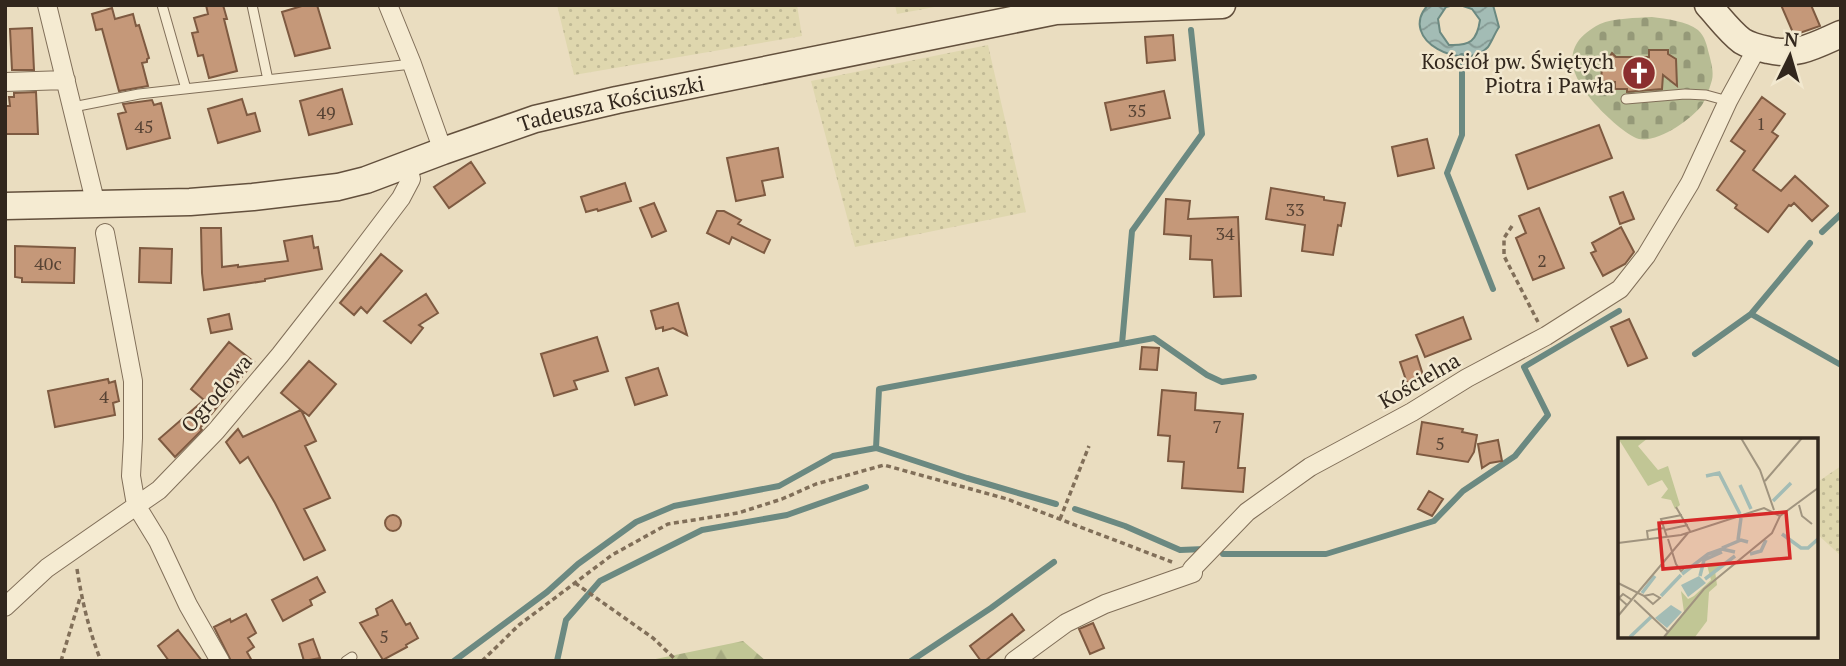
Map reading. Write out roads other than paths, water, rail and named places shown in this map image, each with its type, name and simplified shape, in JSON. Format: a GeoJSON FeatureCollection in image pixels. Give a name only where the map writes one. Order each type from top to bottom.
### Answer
{"type":"FeatureCollection","features":[{"type":"Feature","properties":{"kind":"street"},"geometry":{"type":"LineString","coordinates":[[47,5],[96,205]]}},
{"type":"Feature","properties":{"kind":"street"},"geometry":{"type":"LineString","coordinates":[[388,5],[443,151]]}},
{"type":"Feature","properties":{"kind":"street","name":"Tadeusza Kościuszki"},"geometry":{"type":"LineString","coordinates":[[5,206],[190,202],[338,187],[366,180],[535,119],[617,100],[1056,11],[1222,5]]}},
{"type":"Feature","properties":{"kind":"street"},"geometry":{"type":"LineString","coordinates":[[1708,5],[1732,33],[1745,43],[1778,53],[1796,52],[1841,34]]}},
{"type":"Feature","properties":{"kind":"street","name":"Kościelna"},"geometry":{"type":"LineString","coordinates":[[1014,661],[1066,623],[1105,604],[1193,573],[1192,569],[1247,512],[1310,467],[1546,336],[1620,289],[1646,256],[1690,183],[1728,101],[1757,48]]}},
{"type":"Feature","properties":{"kind":"street"},"geometry":{"type":"LineString","coordinates":[[5,82],[66,80]]}},
{"type":"Feature","properties":{"kind":"street","name":"Ogrodowa"},"geometry":{"type":"LineString","coordinates":[[5,607],[47,568],[159,490],[216,431],[280,355],[401,198],[411,179],[408,165]]}},
{"type":"Feature","properties":{"kind":"street"},"geometry":{"type":"LineString","coordinates":[[105,233],[133,381],[131,476],[136,505],[158,541],[188,605],[220,661]]}},
{"type":"Feature","properties":{"kind":"lane"},"geometry":{"type":"LineString","coordinates":[[162,5],[186,89]]}},
{"type":"Feature","properties":{"kind":"lane"},"geometry":{"type":"LineString","coordinates":[[252,5],[268,80]]}},
{"type":"Feature","properties":{"kind":"lane"},"geometry":{"type":"LineString","coordinates":[[73,107],[139,94],[412,64]]}},
{"type":"Feature","properties":{"kind":"lane"},"geometry":{"type":"LineString","coordinates":[[1626,99],[1685,94],[1728,101]]}},
{"type":"Feature","properties":{"kind":"water"},"geometry":{"type":"Polygon","coordinates":[[[1428,5],[1454,5],[1446,7],[1438,19],[1440,32],[1449,45],[1471,41],[1479,27],[1480,20],[1472,9],[1460,5],[1493,5],[1499,27],[1488,47],[1478,54],[1450,54],[1427,41],[1421,30],[1420,18],[1428,5]]]}},
{"type":"Feature","properties":{"kind":"waterway"},"geometry":{"type":"LineString","coordinates":[[1122,344],[1132,231],[1202,134],[1191,30]]}},
{"type":"Feature","properties":{"kind":"waterway"},"geometry":{"type":"LineString","coordinates":[[1462,56],[1462,135],[1447,173],[1493,289]]}},
{"type":"Feature","properties":{"kind":"waterway"},"geometry":{"type":"LineString","coordinates":[[1822,232],[1841,214]]}},
{"type":"Feature","properties":{"kind":"waterway"},"geometry":{"type":"LineString","coordinates":[[1695,354],[1751,314],[1810,243]]}},
{"type":"Feature","properties":{"kind":"waterway"},"geometry":{"type":"LineString","coordinates":[[1223,554],[1326,554],[1434,521],[1463,491],[1515,456],[1548,415],[1524,367],[1619,311]]}},
{"type":"Feature","properties":{"kind":"waterway"},"geometry":{"type":"LineString","coordinates":[[1751,314],[1841,365]]}},
{"type":"Feature","properties":{"kind":"waterway"},"geometry":{"type":"LineString","coordinates":[[876,448],[879,389],[1154,338],[1207,375],[1222,382],[1254,377]]}},
{"type":"Feature","properties":{"kind":"waterway"},"geometry":{"type":"LineString","coordinates":[[454,661],[636,522],[674,506],[779,486],[833,456],[876,448],[1056,504]]}},
{"type":"Feature","properties":{"kind":"waterway"},"geometry":{"type":"LineString","coordinates":[[557,661],[566,620],[600,581],[702,530],[787,515],[866,487]]}},
{"type":"Feature","properties":{"kind":"waterway"},"geometry":{"type":"LineString","coordinates":[[1075,509],[1125,526],[1180,550],[1205,549]]}},
{"type":"Feature","properties":{"kind":"waterway"},"geometry":{"type":"LineString","coordinates":[[911,661],[1054,562]]}},
{"type":"Feature","properties":{"kind":"place","name":"Kościół pw. Świętych Piotra i Pawła"},"geometry":{"type":"Point","coordinates":[1639,73]}}]}
